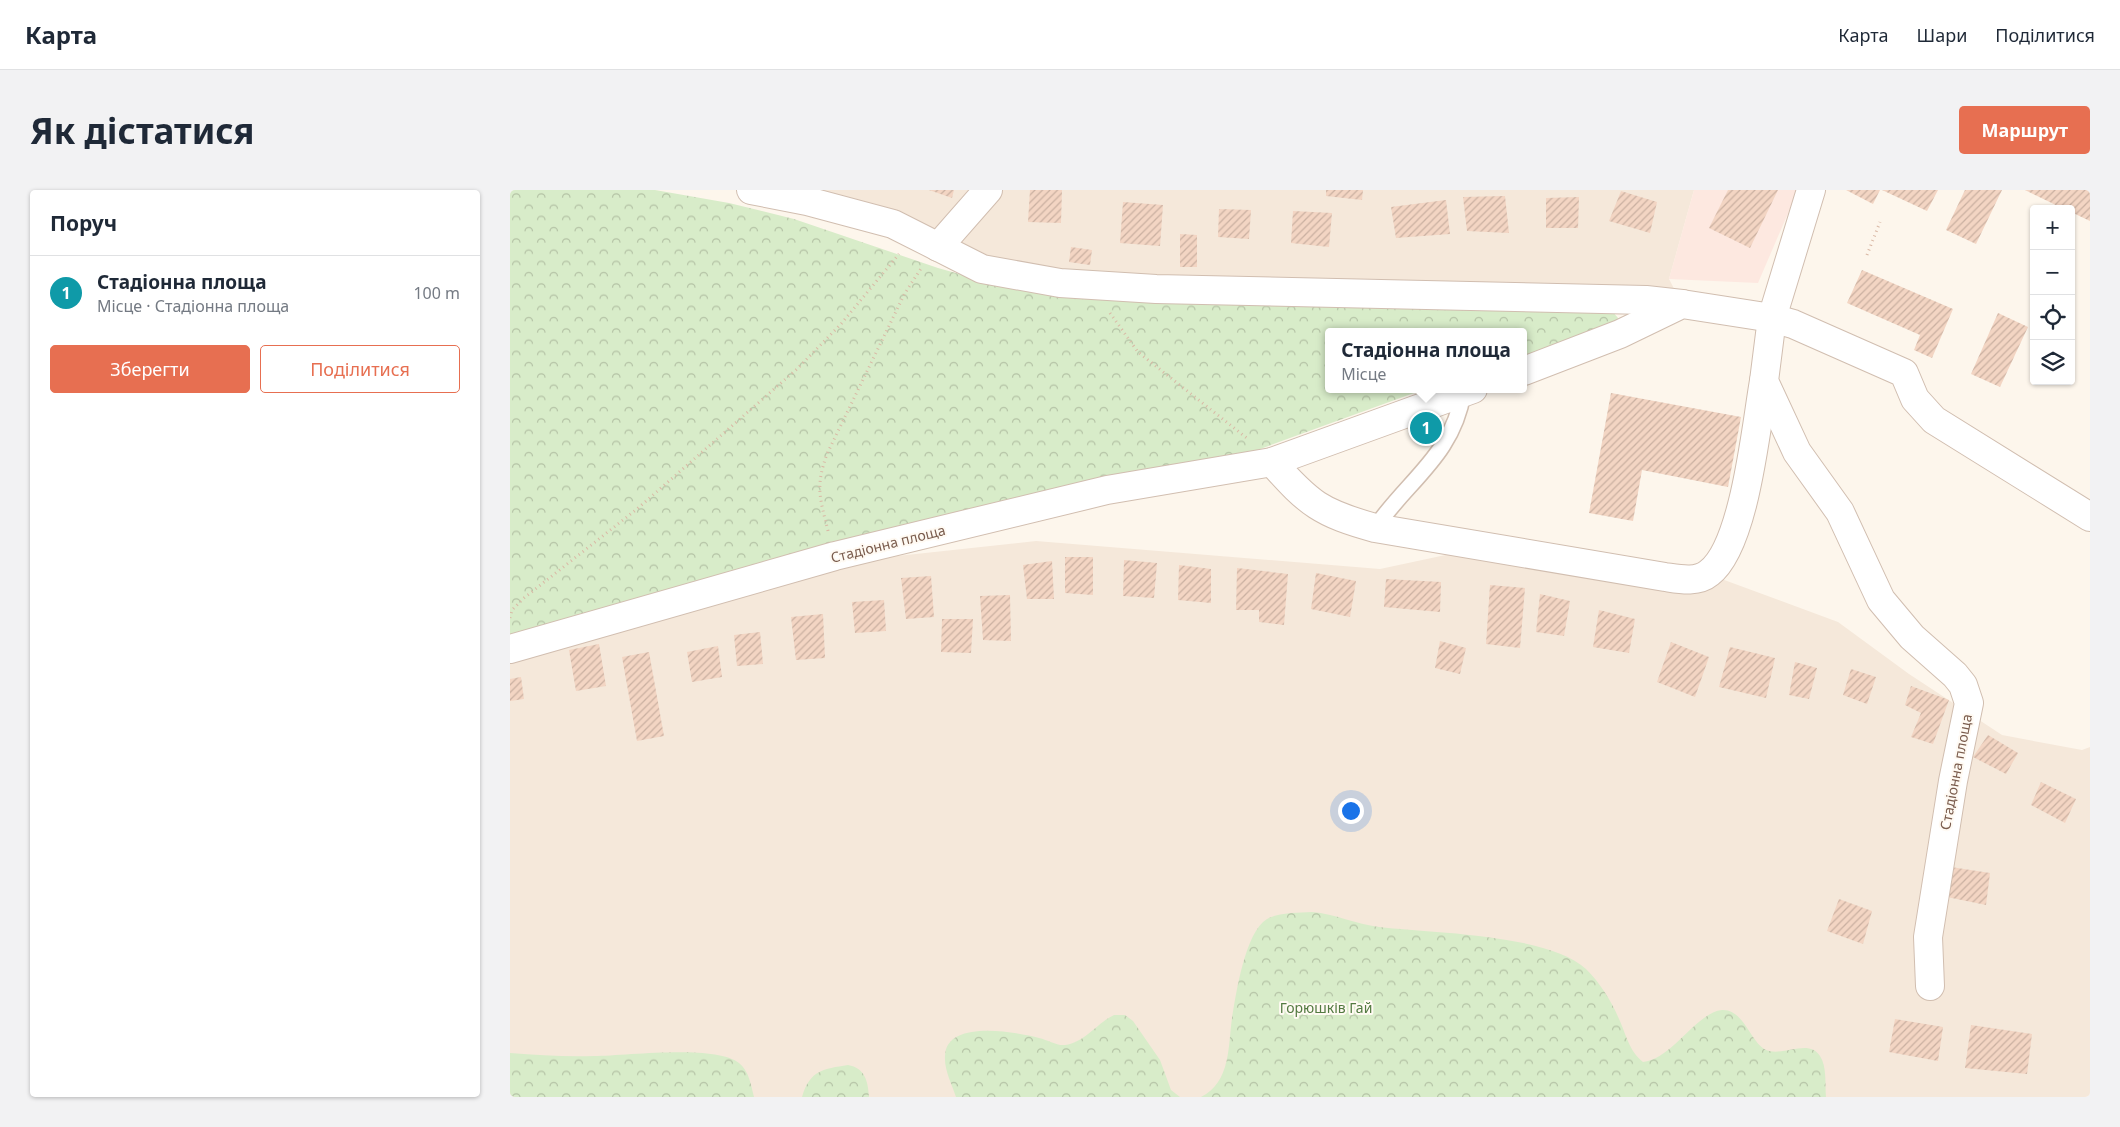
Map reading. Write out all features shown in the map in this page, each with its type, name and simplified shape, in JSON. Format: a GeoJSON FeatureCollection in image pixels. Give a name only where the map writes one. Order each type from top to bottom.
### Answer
{"type":"FeatureCollection","features":[{"type":"Feature","properties":{"kind":"street"},"geometry":{"type":"LineString","coordinates":[[752,190],[807,201],[893,224],[968,264],[1032,280],[1091,286],[1646,300],[1772,318],[1821,335],[1904,373],[1915,399],[1934,420],[2090,517]]}},
{"type":"Feature","properties":{"kind":"street"},"geometry":{"type":"LineString","coordinates":[[927,241],[988,190]]}},
{"type":"Feature","properties":{"kind":"street"},"geometry":{"type":"LineString","coordinates":[[1272,462],[1309,502],[1330,514],[1375,528],[1665,577],[1697,579],[1708,574],[1728,551],[1733,536],[1746,482],[1764,381],[1772,318],[1811,190]]}},
{"type":"Feature","properties":{"kind":"street"},"geometry":{"type":"LineString","coordinates":[[1527,370],[1620,334],[1682,304]]}},
{"type":"Feature","properties":{"kind":"street","name":"Стадіонна площа"},"geometry":{"type":"LineString","coordinates":[[1764,381],[1797,452],[1840,512],[1881,600],[1912,637],[1955,674],[1966,692],[1968,712],[1954,773],[1928,936],[1930,986]]}},
{"type":"Feature","properties":{"kind":"street","name":"Стадіонна площа"},"geometry":{"type":"LineString","coordinates":[[510,649],[835,556],[1107,490],[1272,462],[1462,393]]}},
{"type":"Feature","properties":{"kind":"lane"},"geometry":{"type":"LineString","coordinates":[[1375,528],[1434,460],[1458,420],[1467,393]]}},
{"type":"Feature","properties":{"kind":"path"},"geometry":{"type":"LineString","coordinates":[[1867,255],[1880,222]]}},
{"type":"Feature","properties":{"kind":"path"},"geometry":{"type":"LineString","coordinates":[[835,556],[820,500],[821,470],[852,398],[905,293],[927,241]]}},
{"type":"Feature","properties":{"kind":"path"},"geometry":{"type":"LineString","coordinates":[[510,618],[512,610],[524,598],[637,509],[797,369],[927,241]]}},
{"type":"Feature","properties":{"kind":"path"},"geometry":{"type":"LineString","coordinates":[[1091,286],[1138,352],[1242,434],[1272,462]]}},
{"type":"Feature","properties":{"kind":"shaded area"},"geometry":{"type":"Polygon","coordinates":[[[751,190],[1694,190],[1669,279],[1682,304],[1194,289],[968,264],[751,190]]]}},
{"type":"Feature","properties":{"kind":"shaded area"},"geometry":{"type":"Polygon","coordinates":[[[1694,190],[1798,190],[1758,283],[1669,279],[1694,190]]]}},
{"type":"Feature","properties":{"kind":"shaded area"},"geometry":{"type":"Polygon","coordinates":[[[1036,541],[1380,569],[1483,547],[1708,574],[1838,622],[1909,674],[2002,735],[2082,750],[2090,747],[2090,1097],[510,1097],[510,659],[823,564],[1036,541]]]}},
{"type":"Feature","properties":{"kind":"green space"},"geometry":{"type":"Polygon","coordinates":[[[510,190],[655,190],[729,203],[794,219],[938,268],[977,279],[1612,311],[1618,318],[1617,322],[1527,357],[1527,328],[1325,328],[1325,393],[1414,393],[1227,461],[510,636],[510,190]]]}},
{"type":"Feature","properties":{"kind":"green space","name":"Горюшків Гай"},"geometry":{"type":"Polygon","coordinates":[[[1312,912],[1379,927],[1488,937],[1518,942],[1569,957],[1586,969],[1600,986],[1616,1012],[1631,1048],[1643,1062],[1664,1053],[1693,1027],[1713,1013],[1722,1010],[1730,1011],[1741,1020],[1760,1046],[1766,1050],[1773,1052],[1809,1048],[1815,1051],[1820,1056],[1824,1065],[1826,1097],[1201,1097],[1211,1090],[1223,1073],[1239,980],[1247,950],[1259,926],[1267,919],[1278,915],[1312,912]]]}},
{"type":"Feature","properties":{"kind":"green space"},"geometry":{"type":"Polygon","coordinates":[[[1114,1015],[1125,1015],[1133,1021],[1160,1060],[1171,1090],[1180,1097],[956,1097],[947,1072],[945,1056],[948,1044],[957,1037],[969,1032],[999,1031],[1065,1045],[1078,1041],[1114,1015]]]}},
{"type":"Feature","properties":{"kind":"green space"},"geometry":{"type":"Polygon","coordinates":[[[670,1052],[711,1054],[727,1057],[742,1066],[749,1078],[754,1097],[510,1097],[510,1053],[573,1056],[670,1052]]]}},
{"type":"Feature","properties":{"kind":"green space"},"geometry":{"type":"Polygon","coordinates":[[[848,1065],[862,1072],[868,1086],[869,1097],[802,1097],[805,1088],[813,1076],[831,1068],[848,1065]]]}},
{"type":"Feature","properties":{"kind":"building"},"geometry":{"type":"Polygon","coordinates":[[[929,190],[954,190],[952,198],[929,190]]]}},
{"type":"Feature","properties":{"kind":"building"},"geometry":{"type":"Polygon","coordinates":[[[1030,190],[1062,190],[1061,223],[1028,222],[1030,190]]]}},
{"type":"Feature","properties":{"kind":"building"},"geometry":{"type":"Polygon","coordinates":[[[1326,190],[1363,190],[1362,200],[1326,196],[1326,190]]]}},
{"type":"Feature","properties":{"kind":"building"},"geometry":{"type":"Polygon","coordinates":[[[1728,190],[1778,190],[1750,248],[1709,228],[1728,190]]]}},
{"type":"Feature","properties":{"kind":"building"},"geometry":{"type":"Polygon","coordinates":[[[1846,190],[1880,190],[1873,204],[1846,190]]]}},
{"type":"Feature","properties":{"kind":"building"},"geometry":{"type":"Polygon","coordinates":[[[1882,190],[1938,190],[1927,211],[1882,190]]]}},
{"type":"Feature","properties":{"kind":"building"},"geometry":{"type":"Polygon","coordinates":[[[1965,190],[2002,190],[1976,244],[1946,230],[1965,190]]]}},
{"type":"Feature","properties":{"kind":"building"},"geometry":{"type":"Polygon","coordinates":[[[2025,190],[2090,190],[2090,221],[2075,214],[2075,205],[2056,205],[2025,190]]]}},
{"type":"Feature","properties":{"kind":"building"},"geometry":{"type":"Polygon","coordinates":[[[1621,191],[1657,202],[1650,233],[1609,221],[1621,191]]]}},
{"type":"Feature","properties":{"kind":"building"},"geometry":{"type":"Polygon","coordinates":[[[1505,196],[1509,233],[1467,231],[1463,197],[1505,196]]]}},
{"type":"Feature","properties":{"kind":"building"},"geometry":{"type":"Polygon","coordinates":[[[1579,197],[1578,228],[1546,228],[1546,198],[1579,197]]]}},
{"type":"Feature","properties":{"kind":"building"},"geometry":{"type":"Polygon","coordinates":[[[1446,200],[1450,234],[1396,238],[1391,207],[1446,200]]]}},
{"type":"Feature","properties":{"kind":"building"},"geometry":{"type":"Polygon","coordinates":[[[1123,202],[1163,205],[1160,246],[1120,243],[1123,202]]]}},
{"type":"Feature","properties":{"kind":"building"},"geometry":{"type":"Polygon","coordinates":[[[1219,209],[1251,210],[1249,239],[1218,237],[1219,209]]]}},
{"type":"Feature","properties":{"kind":"building"},"geometry":{"type":"Polygon","coordinates":[[[1293,211],[1332,213],[1329,247],[1291,243],[1293,211]]]}},
{"type":"Feature","properties":{"kind":"building"},"geometry":{"type":"Polygon","coordinates":[[[1180,234],[1197,235],[1197,267],[1180,267],[1180,234]]]}},
{"type":"Feature","properties":{"kind":"building"},"geometry":{"type":"Polygon","coordinates":[[[1071,247],[1092,250],[1090,265],[1069,262],[1071,247]]]}},
{"type":"Feature","properties":{"kind":"building"},"geometry":{"type":"Polygon","coordinates":[[[1862,270],[1953,309],[1932,358],[1914,350],[1920,335],[1847,303],[1862,270]]]}},
{"type":"Feature","properties":{"kind":"building"},"geometry":{"type":"Polygon","coordinates":[[[1998,313],[2028,327],[2000,387],[1971,374],[1998,313]]]}},
{"type":"Feature","properties":{"kind":"building"},"geometry":{"type":"Polygon","coordinates":[[[1611,393],[1741,417],[1728,487],[1642,470],[1633,521],[1589,513],[1611,393]]]}},
{"type":"Feature","properties":{"kind":"building"},"geometry":{"type":"Polygon","coordinates":[[[1065,557],[1093,557],[1093,595],[1065,593],[1065,557]]]}},
{"type":"Feature","properties":{"kind":"building"},"geometry":{"type":"Polygon","coordinates":[[[1124,560],[1157,563],[1154,598],[1123,596],[1124,560]]]}},
{"type":"Feature","properties":{"kind":"building"},"geometry":{"type":"Polygon","coordinates":[[[1052,561],[1054,599],[1027,599],[1023,565],[1052,561]]]}},
{"type":"Feature","properties":{"kind":"building"},"geometry":{"type":"Polygon","coordinates":[[[1179,565],[1211,569],[1211,603],[1178,600],[1179,565]]]}},
{"type":"Feature","properties":{"kind":"building"},"geometry":{"type":"Polygon","coordinates":[[[1237,568],[1288,574],[1284,625],[1259,622],[1259,610],[1236,610],[1237,568]]]}},
{"type":"Feature","properties":{"kind":"building"},"geometry":{"type":"Polygon","coordinates":[[[1316,573],[1356,581],[1350,617],[1311,609],[1316,573]]]}},
{"type":"Feature","properties":{"kind":"building"},"geometry":{"type":"Polygon","coordinates":[[[931,576],[934,617],[906,619],[901,578],[931,576]]]}},
{"type":"Feature","properties":{"kind":"building"},"geometry":{"type":"Polygon","coordinates":[[[1386,579],[1441,582],[1440,612],[1384,607],[1386,579]]]}},
{"type":"Feature","properties":{"kind":"building"},"geometry":{"type":"Polygon","coordinates":[[[1490,585],[1525,588],[1520,648],[1486,644],[1490,585]]]}},
{"type":"Feature","properties":{"kind":"building"},"geometry":{"type":"Polygon","coordinates":[[[1540,594],[1570,601],[1564,636],[1536,632],[1540,594]]]}},
{"type":"Feature","properties":{"kind":"building"},"geometry":{"type":"Polygon","coordinates":[[[1010,595],[1011,641],[983,640],[980,596],[1010,595]]]}},
{"type":"Feature","properties":{"kind":"building"},"geometry":{"type":"Polygon","coordinates":[[[884,600],[886,631],[855,633],[852,602],[884,600]]]}},
{"type":"Feature","properties":{"kind":"building"},"geometry":{"type":"Polygon","coordinates":[[[1599,610],[1635,619],[1629,653],[1593,647],[1599,610]]]}},
{"type":"Feature","properties":{"kind":"building"},"geometry":{"type":"Polygon","coordinates":[[[823,614],[825,658],[796,660],[791,617],[823,614]]]}},
{"type":"Feature","properties":{"kind":"building"},"geometry":{"type":"Polygon","coordinates":[[[942,619],[973,619],[971,653],[941,652],[942,619]]]}},
{"type":"Feature","properties":{"kind":"building"},"geometry":{"type":"Polygon","coordinates":[[[760,632],[763,664],[737,666],[734,635],[760,632]]]}},
{"type":"Feature","properties":{"kind":"building"},"geometry":{"type":"Polygon","coordinates":[[[1440,641],[1466,648],[1460,674],[1435,668],[1440,641]]]}},
{"type":"Feature","properties":{"kind":"building"},"geometry":{"type":"Polygon","coordinates":[[[1671,642],[1709,657],[1695,697],[1657,682],[1671,642]]]}},
{"type":"Feature","properties":{"kind":"building"},"geometry":{"type":"Polygon","coordinates":[[[599,644],[606,686],[576,691],[569,650],[599,644]]]}},
{"type":"Feature","properties":{"kind":"building"},"geometry":{"type":"Polygon","coordinates":[[[718,646],[722,677],[692,682],[687,652],[718,646]]]}},
{"type":"Feature","properties":{"kind":"building"},"geometry":{"type":"Polygon","coordinates":[[[1730,647],[1775,658],[1766,698],[1719,687],[1730,647]]]}},
{"type":"Feature","properties":{"kind":"building"},"geometry":{"type":"Polygon","coordinates":[[[649,652],[664,736],[637,741],[622,657],[649,652]]]}},
{"type":"Feature","properties":{"kind":"building"},"geometry":{"type":"Polygon","coordinates":[[[1795,662],[1817,668],[1809,699],[1789,695],[1795,662]]]}},
{"type":"Feature","properties":{"kind":"building"},"geometry":{"type":"Polygon","coordinates":[[[1851,669],[1876,677],[1867,704],[1843,695],[1851,669]]]}},
{"type":"Feature","properties":{"kind":"building"},"geometry":{"type":"Polygon","coordinates":[[[521,677],[524,699],[510,701],[510,679],[521,677]]]}},
{"type":"Feature","properties":{"kind":"building"},"geometry":{"type":"Polygon","coordinates":[[[1911,686],[1949,700],[1933,744],[1911,737],[1921,713],[1905,705],[1911,686]]]}},
{"type":"Feature","properties":{"kind":"building"},"geometry":{"type":"Polygon","coordinates":[[[1988,735],[2018,753],[2006,774],[1973,757],[1988,735]]]}},
{"type":"Feature","properties":{"kind":"building"},"geometry":{"type":"Polygon","coordinates":[[[2041,782],[2076,799],[2065,823],[2031,805],[2041,782]]]}},
{"type":"Feature","properties":{"kind":"building"},"geometry":{"type":"Polygon","coordinates":[[[1951,867],[1990,873],[1986,905],[1947,897],[1951,867]]]}},
{"type":"Feature","properties":{"kind":"building"},"geometry":{"type":"Polygon","coordinates":[[[1839,899],[1872,911],[1863,944],[1827,931],[1839,899]]]}},
{"type":"Feature","properties":{"kind":"building"},"geometry":{"type":"Polygon","coordinates":[[[1895,1019],[1943,1027],[1938,1061],[1889,1052],[1895,1019]]]}},
{"type":"Feature","properties":{"kind":"building"},"geometry":{"type":"Polygon","coordinates":[[[1971,1025],[2032,1034],[2027,1074],[1965,1068],[1971,1025]]]}},
{"type":"Feature","properties":{"kind":"place","name":"Стадіонна площа"},"geometry":{"type":"Point","coordinates":[1426,428]}}]}
